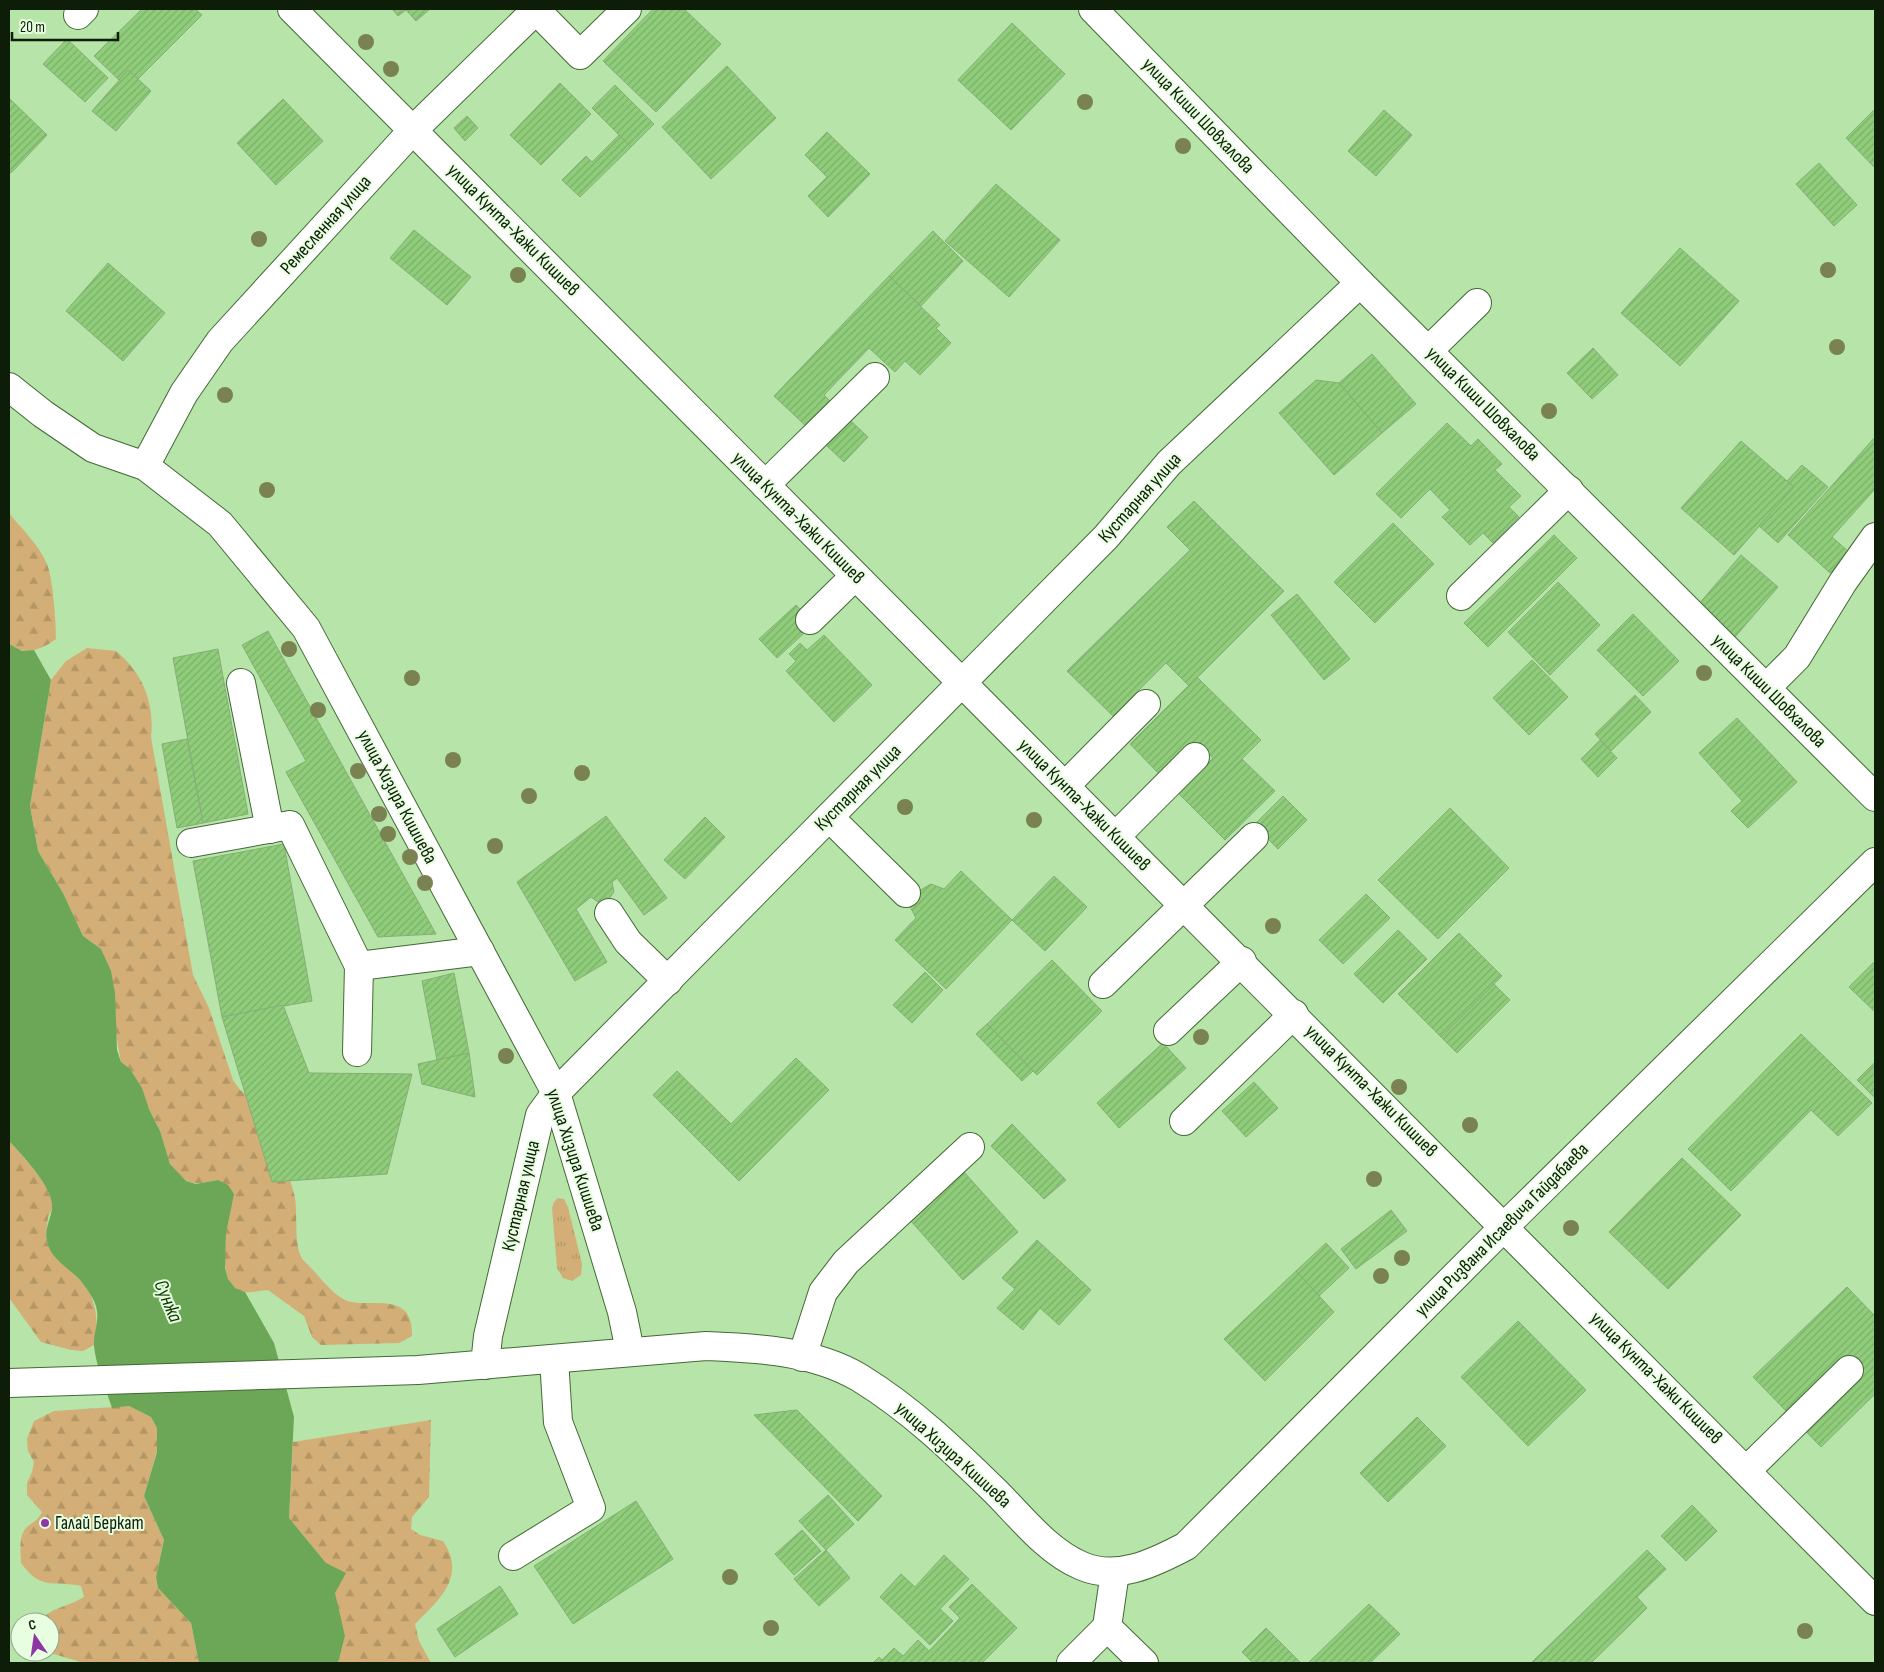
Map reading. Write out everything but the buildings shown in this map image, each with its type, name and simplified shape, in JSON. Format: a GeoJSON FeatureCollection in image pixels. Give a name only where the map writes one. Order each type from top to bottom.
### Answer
{"type":"FeatureCollection","features":[{"type":"Feature","properties":{"kind":"street","name":"улица Кунта-Хажи Кишиев"},"geometry":{"type":"LineString","coordinates":[[292,9],[961,683],[1242,961],[1875,1601]]}},
{"type":"Feature","properties":{"kind":"street","name":"Ремесленная улица"},"geometry":{"type":"LineString","coordinates":[[145,466],[184,393],[220,341],[413,130],[536,9]]}},
{"type":"Feature","properties":{"kind":"street"},"geometry":{"type":"LineString","coordinates":[[536,9],[580,55],[627,9]]}},
{"type":"Feature","properties":{"kind":"street","name":"улица Киши Шовхалова"},"geometry":{"type":"LineString","coordinates":[[1092,9],[1360,283],[1875,797]]}},
{"type":"Feature","properties":{"kind":"street","name":"Кустарная улица"},"geometry":{"type":"LineString","coordinates":[[485,1366],[488,1336],[540,1115],[556,1093],[1106,537],[1125,505],[1360,283]]}},
{"type":"Feature","properties":{"kind":"street"},"geometry":{"type":"LineString","coordinates":[[1429,350],[1477,303]]}},
{"type":"Feature","properties":{"kind":"street"},"geometry":{"type":"LineString","coordinates":[[765,485],[875,377]]}},
{"type":"Feature","properties":{"kind":"street","name":"улица Хизира Кишиева"},"geometry":{"type":"LineString","coordinates":[[9,387],[43,414],[93,448],[145,466],[220,524],[306,628],[556,1093],[622,1312],[630,1351],[714,1346],[747,1348],[802,1357],[824,1363],[858,1377],[924,1422],[1050,1546],[1082,1566],[1115,1572]]}},
{"type":"Feature","properties":{"kind":"street"},"geometry":{"type":"LineString","coordinates":[[1461,596],[1569,490]]}},
{"type":"Feature","properties":{"kind":"street"},"geometry":{"type":"LineString","coordinates":[[1766,688],[1798,657],[1843,582],[1875,537]]}},
{"type":"Feature","properties":{"kind":"street"},"geometry":{"type":"LineString","coordinates":[[810,620],[855,576]]}},
{"type":"Feature","properties":{"kind":"street"},"geometry":{"type":"LineString","coordinates":[[240,683],[270,829]]}},
{"type":"Feature","properties":{"kind":"street"},"geometry":{"type":"LineString","coordinates":[[1064,786],[1146,704]]}},
{"type":"Feature","properties":{"kind":"street"},"geometry":{"type":"LineString","coordinates":[[1116,836],[1195,757]]}},
{"type":"Feature","properties":{"kind":"street"},"geometry":{"type":"LineString","coordinates":[[829,817],[906,893]]}},
{"type":"Feature","properties":{"kind":"street"},"geometry":{"type":"LineString","coordinates":[[191,843],[290,825],[359,966],[357,1052]]}},
{"type":"Feature","properties":{"kind":"street"},"geometry":{"type":"LineString","coordinates":[[1103,984],[1254,837]]}},
{"type":"Feature","properties":{"kind":"street","name":"улица Ризвана Исаевича Гайдабаева"},"geometry":{"type":"LineString","coordinates":[[1115,1572],[1152,1564],[1186,1546],[1505,1226],[1875,862]]}},
{"type":"Feature","properties":{"kind":"street"},"geometry":{"type":"LineString","coordinates":[[609,913],[628,942],[668,980]]}},
{"type":"Feature","properties":{"kind":"street"},"geometry":{"type":"LineString","coordinates":[[359,966],[480,951]]}},
{"type":"Feature","properties":{"kind":"street"},"geometry":{"type":"LineString","coordinates":[[1168,1031],[1242,961]]}},
{"type":"Feature","properties":{"kind":"street"},"geometry":{"type":"LineString","coordinates":[[1184,1121],[1294,1014]]}},
{"type":"Feature","properties":{"kind":"street"},"geometry":{"type":"LineString","coordinates":[[802,1357],[822,1292],[846,1262],[970,1147]]}},
{"type":"Feature","properties":{"kind":"street"},"geometry":{"type":"LineString","coordinates":[[9,1383],[418,1370],[485,1366],[630,1351]]}},
{"type":"Feature","properties":{"kind":"street"},"geometry":{"type":"LineString","coordinates":[[513,1556],[591,1508],[558,1422],[554,1359]]}},
{"type":"Feature","properties":{"kind":"street"},"geometry":{"type":"LineString","coordinates":[[1747,1470],[1848,1370]]}},
{"type":"Feature","properties":{"kind":"street"},"geometry":{"type":"LineString","coordinates":[[1071,1663],[1107,1627],[1115,1572]]}},
{"type":"Feature","properties":{"kind":"street"},"geometry":{"type":"LineString","coordinates":[[1107,1627],[1144,1663]]}},
{"type":"Feature","properties":{"kind":"green space"},"geometry":{"type":"Polygon","coordinates":[[[9,513],[39,549],[51,577],[56,639],[45,646],[27,651],[20,650],[9,644],[9,513]]]}},
{"type":"Feature","properties":{"kind":"green space"},"geometry":{"type":"Polygon","coordinates":[[[87,648],[116,651],[140,678],[149,700],[152,724],[151,737],[193,975],[209,1008],[233,1080],[240,1090],[250,1097],[276,1146],[292,1185],[296,1205],[298,1248],[301,1256],[329,1288],[345,1300],[398,1306],[405,1312],[410,1321],[412,1336],[399,1343],[321,1345],[312,1337],[304,1316],[268,1290],[245,1292],[236,1289],[231,1284],[225,1268],[226,1221],[218,1180],[195,1183],[186,1181],[174,1171],[167,1156],[159,1129],[139,1085],[132,1073],[121,1062],[101,949],[83,936],[63,893],[38,851],[30,806],[51,680],[66,661],[87,648]]]}},
{"type":"Feature","properties":{"kind":"green space"},"geometry":{"type":"Polygon","coordinates":[[[9,1141],[36,1172],[48,1190],[52,1208],[48,1218],[46,1235],[50,1249],[82,1282],[92,1298],[97,1325],[96,1335],[94,1345],[83,1351],[71,1350],[41,1342],[9,1298],[9,1141]]]}},
{"type":"Feature","properties":{"kind":"green space"},"geometry":{"type":"Polygon","coordinates":[[[558,1198],[564,1199],[568,1207],[582,1264],[581,1275],[572,1281],[563,1278],[557,1268],[552,1208],[558,1198]]]}},
{"type":"Feature","properties":{"kind":"green space"},"geometry":{"type":"Polygon","coordinates":[[[129,1406],[151,1417],[157,1428],[157,1451],[144,1496],[164,1540],[156,1577],[158,1588],[191,1623],[199,1663],[84,1663],[60,1656],[60,1612],[50,1612],[84,1597],[81,1586],[41,1581],[28,1572],[21,1563],[23,1532],[42,1512],[27,1495],[27,1483],[34,1462],[28,1451],[27,1439],[34,1421],[54,1411],[129,1406]]]}},
{"type":"Feature","properties":{"kind":"green space"},"geometry":{"type":"Polygon","coordinates":[[[431,1420],[429,1497],[412,1517],[411,1529],[420,1535],[443,1541],[450,1554],[452,1566],[451,1577],[441,1597],[415,1624],[419,1641],[431,1663],[338,1663],[345,1636],[326,1563],[289,1518],[293,1442],[431,1420]]]}},
{"type":"Feature","properties":{"kind":"water","name":"Сунжа"},"geometry":{"type":"Polygon","coordinates":[[[9,644],[22,651],[34,650],[51,680],[30,806],[38,851],[63,893],[83,936],[101,949],[111,971],[115,993],[117,1050],[121,1062],[130,1069],[142,1088],[149,1109],[160,1131],[170,1164],[186,1181],[196,1184],[218,1180],[228,1185],[234,1194],[226,1233],[225,1268],[228,1279],[235,1288],[245,1292],[274,1343],[294,1417],[289,1518],[326,1563],[346,1573],[335,1593],[345,1636],[338,1663],[199,1663],[191,1623],[158,1588],[156,1577],[164,1540],[144,1496],[157,1452],[157,1428],[151,1417],[129,1406],[112,1408],[95,1354],[94,1340],[97,1313],[94,1301],[81,1281],[51,1252],[46,1237],[52,1208],[48,1191],[36,1172],[9,1141],[9,644]]]}},
{"type":"Feature","properties":{"kind":"place","name":"Галай Беркат"},"geometry":{"type":"Point","coordinates":[45,1523]}}]}
